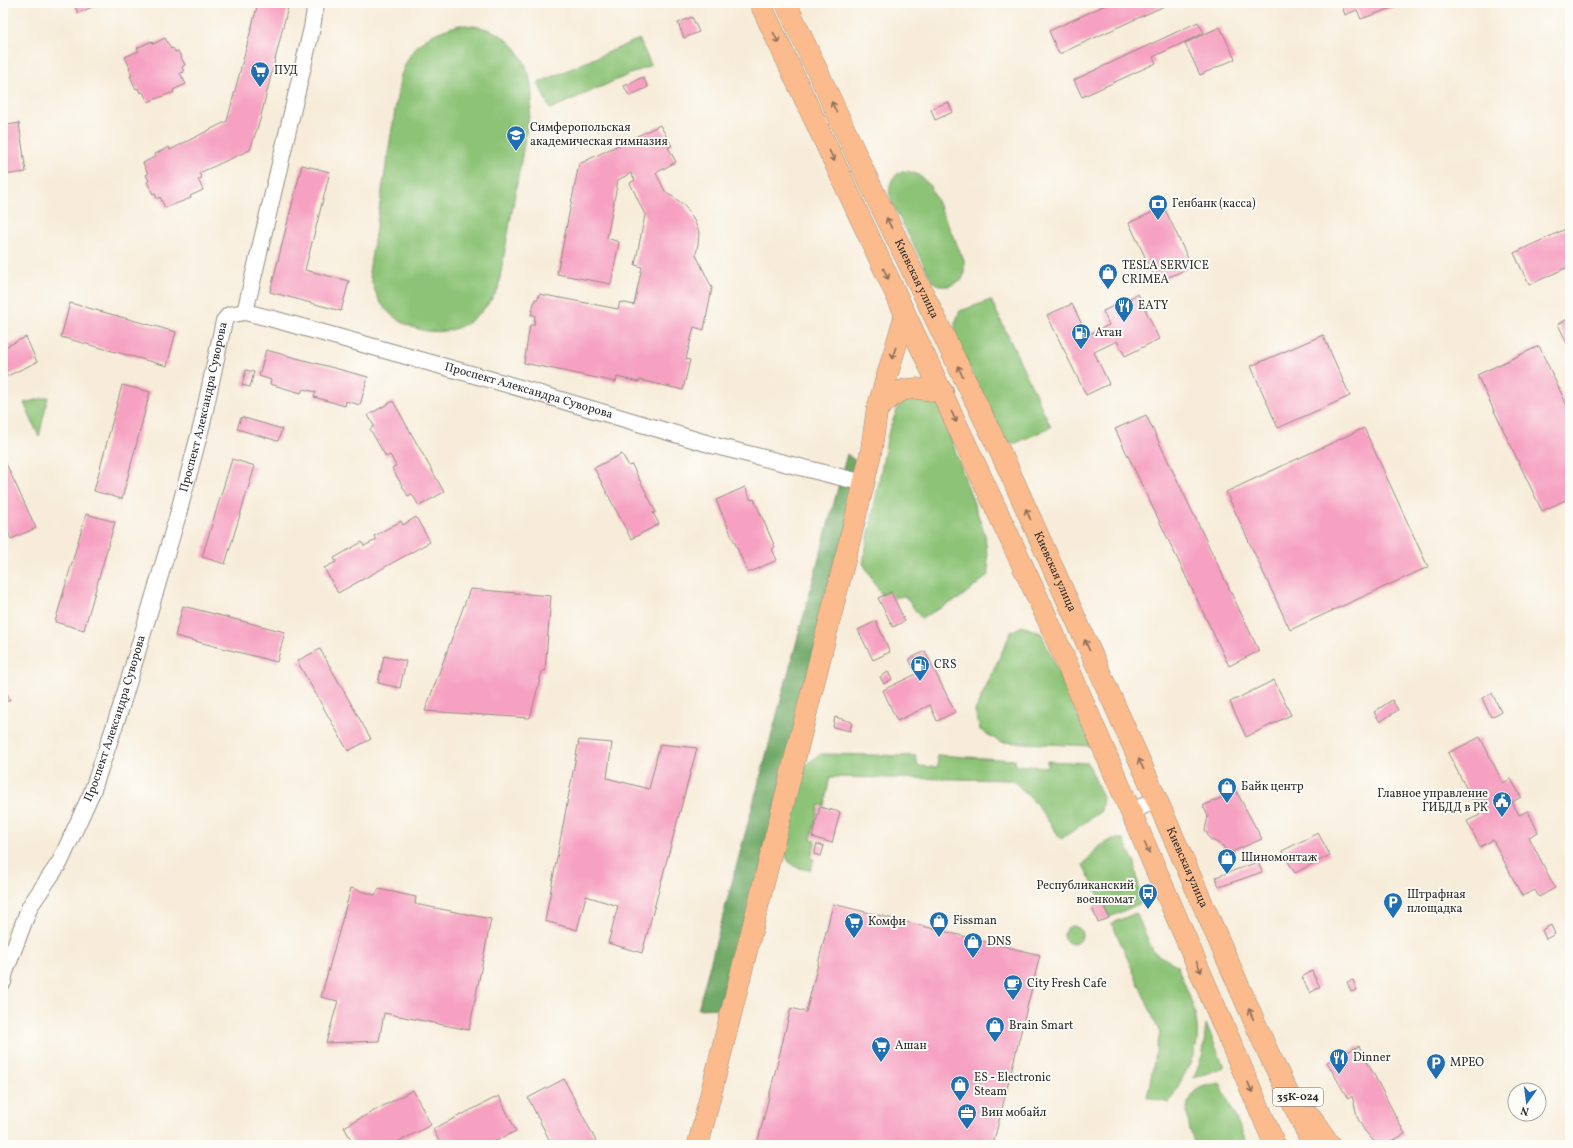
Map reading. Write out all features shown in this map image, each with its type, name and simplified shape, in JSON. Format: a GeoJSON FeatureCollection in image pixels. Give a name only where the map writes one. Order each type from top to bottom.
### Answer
{"type":"FeatureCollection","features":[{"type":"Feature","properties":{"kind":"main road","name":"Киевская улица"},"geometry":{"type":"LineString","coordinates":[[760,3],[1048,618],[1275,1145]]}},
{"type":"Feature","properties":{"kind":"main road","name":"Киевская улица"},"geometry":{"type":"LineString","coordinates":[[786,3],[868,180],[1007,466],[1157,799],[1267,1050],[1313,1145]]}},
{"type":"Feature","properties":{"kind":"main road"},"geometry":{"type":"LineString","coordinates":[[698,1145],[864,483],[871,452],[877,410],[905,315]]}},
{"type":"Feature","properties":{"kind":"main road"},"geometry":{"type":"LineString","coordinates":[[877,410],[891,395],[903,389],[921,389],[943,392]]}},
{"type":"Feature","properties":{"kind":"main road","name":"35К-024"},"geometry":{"type":"LineString","coordinates":[[1267,1050],[1330,1145]]}},
{"type":"Feature","properties":{"kind":"street"},"geometry":{"type":"LineString","coordinates":[[245,312],[312,28],[316,3]]}},
{"type":"Feature","properties":{"kind":"street","name":"Проспект Александра Суворова"},"geometry":{"type":"LineString","coordinates":[[3,982],[5,972],[30,906],[60,862],[92,792],[121,707],[177,518],[202,424],[224,321],[228,315],[245,312],[503,383],[716,446],[864,483]]}},
{"type":"Feature","properties":{"kind":"street"},"geometry":{"type":"LineString","coordinates":[[1131,812],[1157,799]]}},
{"type":"Feature","properties":{"kind":"green space"},"geometry":{"type":"Polygon","coordinates":[[[460,25],[476,26],[491,30],[503,37],[513,46],[521,56],[527,69],[531,84],[532,100],[498,289],[483,310],[474,319],[464,325],[441,331],[428,331],[405,324],[388,311],[377,296],[369,272],[400,79],[404,67],[414,49],[429,37],[438,32],[460,25]]]}},
{"type":"Feature","properties":{"kind":"green space"},"geometry":{"type":"Polygon","coordinates":[[[639,39],[651,65],[550,109],[538,83],[639,39]]]}},
{"type":"Feature","properties":{"kind":"green space"},"geometry":{"type":"Polygon","coordinates":[[[902,171],[911,172],[918,175],[930,186],[964,260],[964,275],[961,281],[948,286],[940,286],[932,281],[891,201],[890,184],[894,177],[902,171]]]}},
{"type":"Feature","properties":{"kind":"green space"},"geometry":{"type":"Polygon","coordinates":[[[991,300],[1051,427],[1016,443],[1005,442],[956,339],[955,323],[960,311],[991,300]]]}},
{"type":"Feature","properties":{"kind":"green space"},"geometry":{"type":"Polygon","coordinates":[[[916,396],[937,399],[985,535],[989,575],[960,598],[921,618],[905,596],[884,599],[863,563],[889,430],[900,403],[916,396]]]}},
{"type":"Feature","properties":{"kind":"green space"},"geometry":{"type":"Polygon","coordinates":[[[48,397],[39,437],[24,403],[48,397]]]}},
{"type":"Feature","properties":{"kind":"green space"},"geometry":{"type":"Polygon","coordinates":[[[847,454],[864,468],[726,1008],[698,1009],[847,454]]]}},
{"type":"Feature","properties":{"kind":"green space"},"geometry":{"type":"Polygon","coordinates":[[[1022,626],[1041,633],[1091,746],[1000,742],[980,730],[975,711],[1011,632],[1022,626]]]}},
{"type":"Feature","properties":{"kind":"green space"},"geometry":{"type":"Polygon","coordinates":[[[821,754],[916,756],[918,766],[938,767],[937,755],[1015,760],[1015,765],[1047,767],[1047,761],[1088,763],[1103,798],[1101,811],[1061,839],[1037,805],[1013,780],[830,777],[824,806],[819,805],[811,839],[816,840],[811,858],[814,859],[811,870],[795,867],[789,862],[784,847],[805,765],[821,754]]]}},
{"type":"Feature","properties":{"kind":"green space"},"geometry":{"type":"Polygon","coordinates":[[[1112,839],[1123,839],[1135,863],[1141,903],[1110,917],[1083,865],[1099,846],[1112,839]]]}},
{"type":"Feature","properties":{"kind":"green space"},"geometry":{"type":"Polygon","coordinates":[[[1136,913],[1154,953],[1177,965],[1190,997],[1196,1020],[1197,1042],[1194,1053],[1186,1072],[1169,1103],[1147,1097],[1160,1033],[1112,923],[1136,913]]]}},
{"type":"Feature","properties":{"kind":"green space"},"geometry":{"type":"Polygon","coordinates":[[[1069,926],[1077,926],[1082,931],[1080,942],[1077,944],[1069,944],[1064,939],[1064,931],[1069,926]]]}},
{"type":"Feature","properties":{"kind":"green space"},"geometry":{"type":"Polygon","coordinates":[[[1206,1024],[1224,1067],[1194,1078],[1203,1053],[1206,1024]]]}},
{"type":"Feature","properties":{"kind":"green space"},"geometry":{"type":"Polygon","coordinates":[[[1220,1083],[1248,1145],[1195,1145],[1188,1122],[1187,1113],[1190,1098],[1202,1087],[1220,1083]]]}},
{"type":"Feature","properties":{"kind":"building"},"geometry":{"type":"Polygon","coordinates":[[[73,3],[102,3],[78,13],[73,3]]]}},
{"type":"Feature","properties":{"kind":"building"},"geometry":{"type":"Polygon","coordinates":[[[258,3],[289,3],[260,120],[250,150],[199,173],[202,178],[198,179],[203,190],[190,196],[191,198],[165,208],[160,197],[157,199],[155,193],[153,194],[147,182],[149,181],[146,175],[148,174],[143,163],[156,156],[155,154],[169,147],[170,150],[227,121],[258,3]]]}},
{"type":"Feature","properties":{"kind":"building"},"geometry":{"type":"Polygon","coordinates":[[[1110,3],[1171,3],[1059,54],[1049,31],[1110,3]]]}},
{"type":"Feature","properties":{"kind":"building"},"geometry":{"type":"Polygon","coordinates":[[[1341,3],[1406,3],[1361,19],[1357,10],[1345,15],[1341,3]]]}},
{"type":"Feature","properties":{"kind":"building"},"geometry":{"type":"Polygon","coordinates":[[[692,17],[699,32],[684,38],[678,23],[692,17]]]}},
{"type":"Feature","properties":{"kind":"building"},"geometry":{"type":"Polygon","coordinates":[[[1198,22],[1204,33],[1153,57],[1156,63],[1082,97],[1074,80],[1198,22]]]}},
{"type":"Feature","properties":{"kind":"building"},"geometry":{"type":"Polygon","coordinates":[[[1220,27],[1235,59],[1200,75],[1185,43],[1220,27]]]}},
{"type":"Feature","properties":{"kind":"building"},"geometry":{"type":"Polygon","coordinates":[[[165,38],[171,49],[173,48],[175,52],[178,51],[185,65],[182,67],[184,72],[180,73],[186,84],[173,90],[174,92],[148,102],[143,92],[140,93],[138,88],[136,89],[130,76],[132,75],[125,57],[139,51],[137,48],[152,41],[153,44],[165,38]]]}},
{"type":"Feature","properties":{"kind":"building"},"geometry":{"type":"Polygon","coordinates":[[[643,77],[648,87],[629,96],[624,86],[643,77]]]}},
{"type":"Feature","properties":{"kind":"building"},"geometry":{"type":"Polygon","coordinates":[[[948,102],[953,112],[935,120],[931,109],[948,102]]]}},
{"type":"Feature","properties":{"kind":"building"},"geometry":{"type":"Polygon","coordinates":[[[19,123],[26,172],[3,175],[3,126],[19,123]]]}},
{"type":"Feature","properties":{"kind":"building"},"geometry":{"type":"Polygon","coordinates":[[[660,125],[672,146],[668,147],[676,162],[656,173],[666,193],[685,206],[695,222],[699,232],[696,255],[712,288],[704,330],[694,327],[686,359],[690,360],[683,390],[640,380],[639,382],[617,377],[616,382],[524,363],[530,325],[534,325],[535,315],[531,315],[535,299],[538,299],[539,294],[618,309],[620,302],[634,305],[642,267],[635,265],[645,215],[630,183],[635,180],[631,173],[618,180],[607,238],[619,242],[611,284],[557,274],[579,164],[660,125]]]}},
{"type":"Feature","properties":{"kind":"building"},"geometry":{"type":"Polygon","coordinates":[[[302,165],[330,172],[305,270],[349,281],[341,311],[270,292],[302,165]]]}},
{"type":"Feature","properties":{"kind":"building"},"geometry":{"type":"Polygon","coordinates":[[[1164,207],[1192,267],[1157,282],[1129,223],[1164,207]]]}},
{"type":"Feature","properties":{"kind":"building"},"geometry":{"type":"Polygon","coordinates":[[[1570,227],[1570,266],[1529,285],[1514,253],[1570,227]]]}},
{"type":"Feature","properties":{"kind":"building"},"geometry":{"type":"Polygon","coordinates":[[[1138,294],[1159,339],[1125,356],[1117,341],[1094,352],[1109,384],[1086,395],[1047,315],[1072,304],[1087,335],[1109,325],[1103,311],[1138,294]]]}},
{"type":"Feature","properties":{"kind":"building"},"geometry":{"type":"Polygon","coordinates":[[[70,303],[176,332],[167,366],[61,337],[70,303]]]}},
{"type":"Feature","properties":{"kind":"building"},"geometry":{"type":"Polygon","coordinates":[[[1570,318],[1570,350],[1558,324],[1570,318]]]}},
{"type":"Feature","properties":{"kind":"building"},"geometry":{"type":"Polygon","coordinates":[[[1323,335],[1350,396],[1278,428],[1251,366],[1323,335]]]}},
{"type":"Feature","properties":{"kind":"building"},"geometry":{"type":"Polygon","coordinates":[[[26,337],[37,362],[3,378],[3,348],[26,337]]]}},
{"type":"Feature","properties":{"kind":"building"},"geometry":{"type":"Polygon","coordinates":[[[1539,346],[1570,412],[1570,498],[1542,511],[1477,375],[1539,346]]]}},
{"type":"Feature","properties":{"kind":"building"},"geometry":{"type":"Polygon","coordinates":[[[266,350],[368,377],[360,405],[346,401],[345,406],[314,397],[316,392],[303,389],[301,393],[270,384],[271,380],[259,376],[266,350]]]}},
{"type":"Feature","properties":{"kind":"building"},"geometry":{"type":"Polygon","coordinates":[[[246,370],[254,372],[250,387],[242,385],[246,370]]]}},
{"type":"Feature","properties":{"kind":"building"},"geometry":{"type":"Polygon","coordinates":[[[122,385],[150,392],[122,499],[94,491],[122,385]]]}},
{"type":"Feature","properties":{"kind":"building"},"geometry":{"type":"Polygon","coordinates":[[[393,401],[444,492],[419,506],[412,494],[408,496],[392,468],[396,466],[390,455],[386,457],[370,429],[374,426],[368,415],[393,401]]]}},
{"type":"Feature","properties":{"kind":"building"},"geometry":{"type":"Polygon","coordinates":[[[1146,415],[1259,651],[1229,666],[1115,429],[1146,415]]]}},
{"type":"Feature","properties":{"kind":"building"},"geometry":{"type":"Polygon","coordinates":[[[241,417],[282,429],[278,441],[237,429],[241,417]]]}},
{"type":"Feature","properties":{"kind":"building"},"geometry":{"type":"Polygon","coordinates":[[[1364,428],[1428,567],[1290,630],[1226,492],[1364,428]]]}},
{"type":"Feature","properties":{"kind":"building"},"geometry":{"type":"Polygon","coordinates":[[[622,454],[629,466],[632,465],[656,512],[653,513],[659,524],[631,539],[594,468],[622,454]]]}},
{"type":"Feature","properties":{"kind":"building"},"geometry":{"type":"Polygon","coordinates":[[[3,457],[36,528],[11,539],[3,520],[3,457]]]}},
{"type":"Feature","properties":{"kind":"building"},"geometry":{"type":"Polygon","coordinates":[[[232,459],[255,466],[225,564],[202,557],[232,459]]]}},
{"type":"Feature","properties":{"kind":"building"},"geometry":{"type":"Polygon","coordinates":[[[745,487],[751,500],[754,499],[775,547],[772,549],[777,560],[748,573],[716,500],[745,487]]]}},
{"type":"Feature","properties":{"kind":"building"},"geometry":{"type":"Polygon","coordinates":[[[86,514],[115,522],[84,630],[55,622],[86,514]]]}},
{"type":"Feature","properties":{"kind":"building"},"geometry":{"type":"Polygon","coordinates":[[[416,517],[430,542],[338,593],[324,568],[336,562],[334,558],[362,542],[364,546],[376,540],[374,536],[401,521],[403,525],[416,517]]]}},
{"type":"Feature","properties":{"kind":"building"},"geometry":{"type":"Polygon","coordinates":[[[470,589],[551,596],[545,671],[542,671],[530,718],[425,711],[470,589]]]}},
{"type":"Feature","properties":{"kind":"building"},"geometry":{"type":"Polygon","coordinates":[[[891,592],[905,621],[893,627],[878,598],[891,592]]]}},
{"type":"Feature","properties":{"kind":"building"},"geometry":{"type":"Polygon","coordinates":[[[183,606],[285,632],[277,662],[175,636],[183,606]]]}},
{"type":"Feature","properties":{"kind":"building"},"geometry":{"type":"Polygon","coordinates":[[[876,621],[890,652],[873,660],[858,630],[876,621]]]}},
{"type":"Feature","properties":{"kind":"building"},"geometry":{"type":"Polygon","coordinates":[[[320,649],[371,739],[348,751],[297,661],[320,649]]]}},
{"type":"Feature","properties":{"kind":"building","name":"CRS"},"geometry":{"type":"Polygon","coordinates":[[[925,651],[955,712],[937,721],[930,705],[897,721],[883,690],[916,674],[909,659],[925,651]]]}},
{"type":"Feature","properties":{"kind":"building"},"geometry":{"type":"Polygon","coordinates":[[[384,656],[406,661],[400,688],[378,683],[384,656]]]}},
{"type":"Feature","properties":{"kind":"building"},"geometry":{"type":"Polygon","coordinates":[[[888,672],[892,679],[884,684],[880,677],[888,672]]]}},
{"type":"Feature","properties":{"kind":"building"},"geometry":{"type":"Polygon","coordinates":[[[1274,680],[1291,715],[1246,737],[1230,702],[1274,680]]]}},
{"type":"Feature","properties":{"kind":"building"},"geometry":{"type":"Polygon","coordinates":[[[3,686],[10,700],[3,703],[3,686]]]}},
{"type":"Feature","properties":{"kind":"building"},"geometry":{"type":"Polygon","coordinates":[[[1492,693],[1501,712],[1491,717],[1482,698],[1492,693]]]}},
{"type":"Feature","properties":{"kind":"building"},"geometry":{"type":"Polygon","coordinates":[[[1392,700],[1398,710],[1380,722],[1374,712],[1392,700]]]}},
{"type":"Feature","properties":{"kind":"building"},"geometry":{"type":"Polygon","coordinates":[[[835,717],[852,722],[850,731],[833,727],[835,717]]]}},
{"type":"Feature","properties":{"kind":"building","name":"Главное управление ГИБДД в РК"},"geometry":{"type":"Polygon","coordinates":[[[1480,737],[1503,783],[1511,779],[1521,797],[1512,802],[1519,815],[1528,811],[1538,832],[1529,837],[1555,888],[1539,897],[1535,890],[1522,896],[1493,840],[1480,847],[1467,821],[1480,815],[1448,753],[1480,737]]]}},
{"type":"Feature","properties":{"kind":"building"},"geometry":{"type":"Polygon","coordinates":[[[579,740],[612,743],[607,778],[649,789],[660,744],[697,748],[642,953],[608,943],[618,906],[586,896],[577,930],[545,921],[579,740]]]}},
{"type":"Feature","properties":{"kind":"building"},"geometry":{"type":"Polygon","coordinates":[[[1236,791],[1262,839],[1227,854],[1223,846],[1210,839],[1205,830],[1208,816],[1203,806],[1236,791]]]}},
{"type":"Feature","properties":{"kind":"building"},"geometry":{"type":"Polygon","coordinates":[[[820,807],[840,812],[832,843],[812,837],[820,807]]]}},
{"type":"Feature","properties":{"kind":"building"},"geometry":{"type":"Polygon","coordinates":[[[1318,833],[1330,855],[1295,873],[1282,851],[1318,833]]]}},
{"type":"Feature","properties":{"kind":"building"},"geometry":{"type":"Polygon","coordinates":[[[817,844],[824,846],[821,856],[814,854],[817,844]]]}},
{"type":"Feature","properties":{"kind":"building"},"geometry":{"type":"Polygon","coordinates":[[[1258,862],[1262,872],[1219,887],[1216,877],[1258,862]]]}},
{"type":"Feature","properties":{"kind":"building"},"geometry":{"type":"Polygon","coordinates":[[[351,888],[375,895],[379,889],[416,897],[415,904],[491,919],[469,1030],[384,1013],[379,1041],[326,1043],[338,1001],[321,997],[351,888]]]}},
{"type":"Feature","properties":{"kind":"building"},"geometry":{"type":"Polygon","coordinates":[[[1103,903],[1109,918],[1098,922],[1092,908],[1103,903]]]}},
{"type":"Feature","properties":{"kind":"building"},"geometry":{"type":"Polygon","coordinates":[[[833,904],[1040,955],[993,1145],[757,1145],[791,1008],[806,1012],[833,904]]]}},
{"type":"Feature","properties":{"kind":"building"},"geometry":{"type":"Polygon","coordinates":[[[1551,925],[1555,934],[1546,939],[1542,930],[1551,925]]]}},
{"type":"Feature","properties":{"kind":"building"},"geometry":{"type":"Polygon","coordinates":[[[1312,971],[1320,987],[1310,993],[1302,977],[1312,971]]]}},
{"type":"Feature","properties":{"kind":"building"},"geometry":{"type":"Polygon","coordinates":[[[1353,980],[1357,990],[1351,992],[1347,982],[1353,980]]]}},
{"type":"Feature","properties":{"kind":"building"},"geometry":{"type":"Polygon","coordinates":[[[1359,1046],[1405,1134],[1385,1145],[1377,1145],[1364,1130],[1358,1119],[1352,1096],[1348,1099],[1327,1062],[1359,1046]]]}},
{"type":"Feature","properties":{"kind":"building"},"geometry":{"type":"Polygon","coordinates":[[[564,1079],[598,1145],[552,1145],[528,1098],[564,1079]]]}},
{"type":"Feature","properties":{"kind":"building"},"geometry":{"type":"Polygon","coordinates":[[[413,1090],[431,1125],[392,1145],[354,1145],[344,1127],[413,1090]]]}},
{"type":"Feature","properties":{"kind":"building"},"geometry":{"type":"Polygon","coordinates":[[[499,1096],[516,1131],[488,1145],[441,1145],[433,1129],[499,1096]]]}},
{"type":"Feature","properties":{"kind":"place","name":"ПУД"},"geometry":{"type":"Point","coordinates":[260,88]}},
{"type":"Feature","properties":{"kind":"place","name":"Симферопольская академическая гимназия"},"geometry":{"type":"Point","coordinates":[516,152]}},
{"type":"Feature","properties":{"kind":"place","name":"Генбанк (касса)"},"geometry":{"type":"Point","coordinates":[1158,221]}},
{"type":"Feature","properties":{"kind":"place","name":"TESLA SERVICE CRIMEA"},"geometry":{"type":"Point","coordinates":[1108,290]}},
{"type":"Feature","properties":{"kind":"place","name":"EАTY"},"geometry":{"type":"Point","coordinates":[1124,323]}},
{"type":"Feature","properties":{"kind":"place","name":"Атан"},"geometry":{"type":"Point","coordinates":[1081,350]}},
{"type":"Feature","properties":{"kind":"place","name":"CRS"},"geometry":{"type":"Point","coordinates":[920,682]}},
{"type":"Feature","properties":{"kind":"place","name":"Байк центр"},"geometry":{"type":"Point","coordinates":[1227,804]}},
{"type":"Feature","properties":{"kind":"place","name":"Главное управление ГИБДД в РК"},"geometry":{"type":"Point","coordinates":[1502,818]}},
{"type":"Feature","properties":{"kind":"place","name":"Шиномонтаж"},"geometry":{"type":"Point","coordinates":[1227,875]}},
{"type":"Feature","properties":{"kind":"place","name":"Республиканский военкомат"},"geometry":{"type":"Point","coordinates":[1148,910]}},
{"type":"Feature","properties":{"kind":"place","name":"Штрафная площадка"},"geometry":{"type":"Point","coordinates":[1393,919]}},
{"type":"Feature","properties":{"kind":"place","name":"Fissman"},"geometry":{"type":"Point","coordinates":[939,938]}},
{"type":"Feature","properties":{"kind":"place","name":"Комфи"},"geometry":{"type":"Point","coordinates":[854,939]}},
{"type":"Feature","properties":{"kind":"place","name":"DNS"},"geometry":{"type":"Point","coordinates":[973,959]}},
{"type":"Feature","properties":{"kind":"place","name":"City Fresh Cafe"},"geometry":{"type":"Point","coordinates":[1013,1001]}},
{"type":"Feature","properties":{"kind":"place","name":"Brain Smart"},"geometry":{"type":"Point","coordinates":[995,1043]}},
{"type":"Feature","properties":{"kind":"place","name":"Ашан"},"geometry":{"type":"Point","coordinates":[881,1063]}},
{"type":"Feature","properties":{"kind":"place","name":"Dinner"},"geometry":{"type":"Point","coordinates":[1339,1075]}},
{"type":"Feature","properties":{"kind":"place","name":"МРЕО"},"geometry":{"type":"Point","coordinates":[1436,1080]}},
{"type":"Feature","properties":{"kind":"place","name":"ES - Electronic Steam"},"geometry":{"type":"Point","coordinates":[960,1102]}},
{"type":"Feature","properties":{"kind":"place","name":"Вин мобайл"},"geometry":{"type":"Point","coordinates":[967,1130]}}]}
